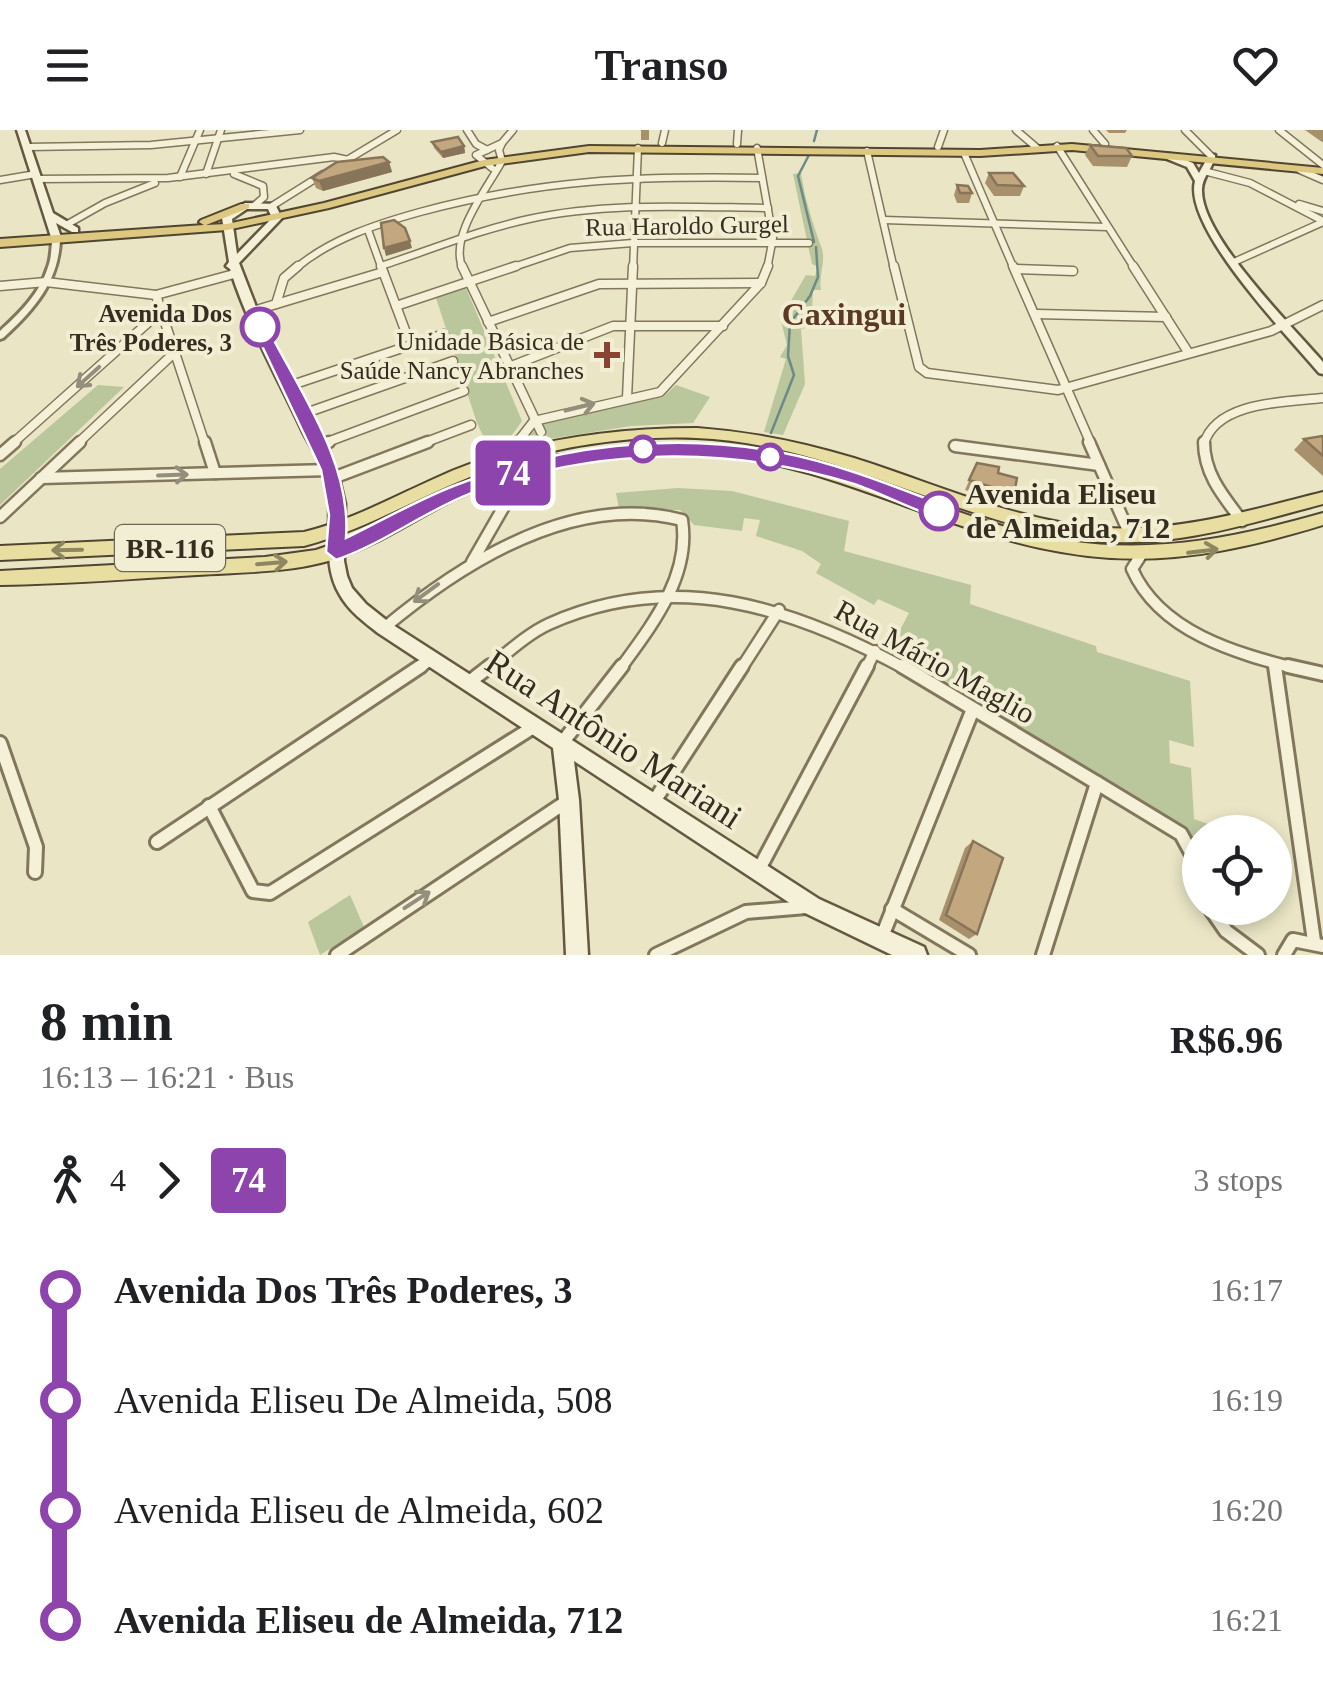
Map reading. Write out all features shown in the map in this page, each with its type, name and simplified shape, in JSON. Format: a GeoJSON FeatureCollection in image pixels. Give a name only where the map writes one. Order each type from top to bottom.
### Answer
{"type":"FeatureCollection","features":[{"type":"Feature","properties":{"kind":"highway"},"geometry":{"type":"LineString","coordinates":[[0,240],[52,227],[226,224],[264,208],[298,207],[501,152],[583,144],[942,138],[1170,157],[1207,167],[1323,168]]}},
{"type":"Feature","properties":{"kind":"highway"},"geometry":{"type":"LineString","coordinates":[[501,152],[757,148],[964,153],[1105,144],[1207,167],[1323,168]]}},
{"type":"Feature","properties":{"kind":"highway"},"geometry":{"type":"LineString","coordinates":[[205,222],[479,159]]}},
{"type":"Feature","properties":{"kind":"highway"},"geometry":{"type":"LineString","coordinates":[[0,240],[52,227],[226,224]]}},
{"type":"Feature","properties":{"kind":"main road"},"geometry":{"type":"LineString","coordinates":[[20,130],[52,227]]}},
{"type":"Feature","properties":{"kind":"main road"},"geometry":{"type":"LineString","coordinates":[[1170,157],[1207,167],[1200,214],[1234,262],[1323,370]]}},
{"type":"Feature","properties":{"kind":"main road"},"geometry":{"type":"LineString","coordinates":[[233,270],[262,234],[264,208],[226,224],[233,270],[332,474]]}},
{"type":"Feature","properties":{"kind":"main road"},"geometry":{"type":"LineString","coordinates":[[229,242],[239,244],[262,234]]}},
{"type":"Feature","properties":{"kind":"main road","name":"BR-116"},"geometry":{"type":"LineString","coordinates":[[0,553],[283,542],[338,530],[506,467],[613,436],[684,433],[734,436],[835,454],[1014,518],[1082,532],[1195,532],[1323,498]]}},
{"type":"Feature","properties":{"kind":"main road","name":"BR-116"},"geometry":{"type":"LineString","coordinates":[[2,579],[274,563],[336,552],[506,467],[684,448],[758,455],[862,480],[1010,534],[1091,551],[1142,555],[1225,548],[1323,519]]}},
{"type":"Feature","properties":{"kind":"main road","name":"Rua Antônio Mariani"},"geometry":{"type":"LineString","coordinates":[[332,474],[341,588],[350,602],[384,628],[812,906],[916,955]]}},
{"type":"Feature","properties":{"kind":"main road"},"geometry":{"type":"LineString","coordinates":[[562,743],[570,800],[575,952]]}},
{"type":"Feature","properties":{"kind":"street"},"geometry":{"type":"LineString","coordinates":[[180,177],[200,130]]}},
{"type":"Feature","properties":{"kind":"street"},"geometry":{"type":"LineString","coordinates":[[206,174],[221,130]]}},
{"type":"Feature","properties":{"kind":"street"},"geometry":{"type":"LineString","coordinates":[[29,151],[195,142],[300,130]]}},
{"type":"Feature","properties":{"kind":"street"},"geometry":{"type":"LineString","coordinates":[[264,208],[397,130]]}},
{"type":"Feature","properties":{"kind":"street"},"geometry":{"type":"LineString","coordinates":[[465,130],[476,144],[501,152]]}},
{"type":"Feature","properties":{"kind":"street"},"geometry":{"type":"LineString","coordinates":[[465,130],[479,159],[495,172]]}},
{"type":"Feature","properties":{"kind":"street"},"geometry":{"type":"LineString","coordinates":[[513,130],[460,241],[459,260],[541,432]]}},
{"type":"Feature","properties":{"kind":"street"},"geometry":{"type":"LineString","coordinates":[[662,143],[665,130]]}},
{"type":"Feature","properties":{"kind":"street"},"geometry":{"type":"LineString","coordinates":[[737,144],[738,130]]}},
{"type":"Feature","properties":{"kind":"street"},"geometry":{"type":"LineString","coordinates":[[933,130],[942,138]]}},
{"type":"Feature","properties":{"kind":"street"},"geometry":{"type":"LineString","coordinates":[[1016,130],[1033,146]]}},
{"type":"Feature","properties":{"kind":"street"},"geometry":{"type":"LineString","coordinates":[[1093,130],[1105,144]]}},
{"type":"Feature","properties":{"kind":"street"},"geometry":{"type":"LineString","coordinates":[[1185,130],[1207,167],[1293,203],[1323,211]]}},
{"type":"Feature","properties":{"kind":"street"},"geometry":{"type":"LineString","coordinates":[[1278,130],[1323,168]]}},
{"type":"Feature","properties":{"kind":"street"},"geometry":{"type":"LineString","coordinates":[[1057,146],[1188,352]]}},
{"type":"Feature","properties":{"kind":"street"},"geometry":{"type":"LineString","coordinates":[[626,398],[638,148]]}},
{"type":"Feature","properties":{"kind":"street"},"geometry":{"type":"LineString","coordinates":[[471,563],[514,489],[506,467],[534,421],[660,392],[761,283],[769,268],[774,242],[757,148]]}},
{"type":"Feature","properties":{"kind":"street"},"geometry":{"type":"LineString","coordinates":[[479,159],[487,150]]}},
{"type":"Feature","properties":{"kind":"street"},"geometry":{"type":"LineString","coordinates":[[867,151],[915,357],[919,367],[933,374],[1066,388],[1271,331],[1323,305]]}},
{"type":"Feature","properties":{"kind":"street"},"geometry":{"type":"LineString","coordinates":[[0,180],[37,177],[140,184],[206,174],[246,173],[362,152]]}},
{"type":"Feature","properties":{"kind":"street"},"geometry":{"type":"LineString","coordinates":[[964,153],[1130,535]]}},
{"type":"Feature","properties":{"kind":"street"},"geometry":{"type":"LineString","coordinates":[[334,157],[348,160]]}},
{"type":"Feature","properties":{"kind":"street"},"geometry":{"type":"LineString","coordinates":[[324,159],[338,166]]}},
{"type":"Feature","properties":{"kind":"street"},"geometry":{"type":"LineString","coordinates":[[1300,170],[1323,180]]}},
{"type":"Feature","properties":{"kind":"street"},"geometry":{"type":"LineString","coordinates":[[246,173],[265,190],[264,208]]}},
{"type":"Feature","properties":{"kind":"street"},"geometry":{"type":"LineString","coordinates":[[276,304],[277,284],[295,264],[321,247],[480,198],[565,181],[762,178]]}},
{"type":"Feature","properties":{"kind":"street"},"geometry":{"type":"LineString","coordinates":[[70,227],[140,184]]}},
{"type":"Feature","properties":{"kind":"street"},"geometry":{"type":"LineString","coordinates":[[1293,203],[1323,221]]}},
{"type":"Feature","properties":{"kind":"street"},"geometry":{"type":"LineString","coordinates":[[253,312],[548,215],[634,208],[768,208]]}},
{"type":"Feature","properties":{"kind":"street"},"geometry":{"type":"LineString","coordinates":[[884,220],[1106,226]]}},
{"type":"Feature","properties":{"kind":"street"},"geometry":{"type":"LineString","coordinates":[[1234,262],[1323,221]]}},
{"type":"Feature","properties":{"kind":"street"},"geometry":{"type":"LineString","coordinates":[[0,336],[23,314],[54,266],[52,227]]}},
{"type":"Feature","properties":{"kind":"street"},"geometry":{"type":"LineString","coordinates":[[368,230],[405,330]]}},
{"type":"Feature","properties":{"kind":"street","name":"Rua Haroldo Gurgel"},"geometry":{"type":"LineString","coordinates":[[396,306],[570,248],[633,243],[809,244]]}},
{"type":"Feature","properties":{"kind":"street"},"geometry":{"type":"LineString","coordinates":[[1016,269],[1073,271]]}},
{"type":"Feature","properties":{"kind":"street"},"geometry":{"type":"LineString","coordinates":[[0,286],[46,282],[156,295],[233,270]]}},
{"type":"Feature","properties":{"kind":"street"},"geometry":{"type":"LineString","coordinates":[[488,322],[580,288],[631,282],[761,283]]}},
{"type":"Feature","properties":{"kind":"street"},"geometry":{"type":"LineString","coordinates":[[156,295],[215,473]]}},
{"type":"Feature","properties":{"kind":"street"},"geometry":{"type":"LineString","coordinates":[[0,455],[160,312]]}},
{"type":"Feature","properties":{"kind":"street"},"geometry":{"type":"LineString","coordinates":[[1036,314],[1166,316]]}},
{"type":"Feature","properties":{"kind":"street"},"geometry":{"type":"LineString","coordinates":[[509,367],[606,328],[723,326]]}},
{"type":"Feature","properties":{"kind":"street"},"geometry":{"type":"LineString","coordinates":[[1271,331],[1296,337]]}},
{"type":"Feature","properties":{"kind":"street"},"geometry":{"type":"LineString","coordinates":[[290,386],[444,334]]}},
{"type":"Feature","properties":{"kind":"street"},"geometry":{"type":"LineString","coordinates":[[0,516],[174,353]]}},
{"type":"Feature","properties":{"kind":"street"},"geometry":{"type":"LineString","coordinates":[[302,414],[454,362]]}},
{"type":"Feature","properties":{"kind":"street"},"geometry":{"type":"LineString","coordinates":[[317,446],[464,391]]}},
{"type":"Feature","properties":{"kind":"street"},"geometry":{"type":"LineString","coordinates":[[1242,522],[1206,473],[1201,458],[1206,432],[1232,414],[1256,406],[1323,398]]}},
{"type":"Feature","properties":{"kind":"street"},"geometry":{"type":"LineString","coordinates":[[41,478],[332,474],[472,426]]}},
{"type":"Feature","properties":{"kind":"street"},"geometry":{"type":"LineString","coordinates":[[955,446],[1099,465]]}},
{"type":"Feature","properties":{"kind":"street"},"geometry":{"type":"LineString","coordinates":[[384,628],[471,563],[537,536],[595,520],[636,514],[668,515],[682,520],[686,526],[673,591],[562,743]]}},
{"type":"Feature","properties":{"kind":"street"},"geometry":{"type":"LineString","coordinates":[[1142,555],[1132,569],[1134,579],[1164,611],[1239,653],[1276,666],[1323,674]]}},
{"type":"Feature","properties":{"kind":"street","name":"Rua Mário Maglio"},"geometry":{"type":"LineString","coordinates":[[468,683],[514,644],[559,618],[606,602],[673,591],[738,599],[779,610],[875,651],[1182,834]]}},
{"type":"Feature","properties":{"kind":"street"},"geometry":{"type":"LineString","coordinates":[[654,803],[779,610]]}},
{"type":"Feature","properties":{"kind":"street"},"geometry":{"type":"LineString","coordinates":[[761,908],[767,877],[875,651]]}},
{"type":"Feature","properties":{"kind":"street"},"geometry":{"type":"LineString","coordinates":[[158,842],[432,659]]}},
{"type":"Feature","properties":{"kind":"street"},"geometry":{"type":"LineString","coordinates":[[1276,666],[1319,944],[1294,940],[1284,955]]}},
{"type":"Feature","properties":{"kind":"street"},"geometry":{"type":"LineString","coordinates":[[880,938],[972,709]]}},
{"type":"Feature","properties":{"kind":"street"},"geometry":{"type":"LineString","coordinates":[[209,806],[254,890],[270,894],[535,726]]}},
{"type":"Feature","properties":{"kind":"street"},"geometry":{"type":"LineString","coordinates":[[0,742],[36,847],[35,872]]}},
{"type":"Feature","properties":{"kind":"street"},"geometry":{"type":"LineString","coordinates":[[1043,955],[1097,782]]}},
{"type":"Feature","properties":{"kind":"street"},"geometry":{"type":"LineString","coordinates":[[337,955],[570,800]]}},
{"type":"Feature","properties":{"kind":"street"},"geometry":{"type":"LineString","coordinates":[[656,955],[699,931],[761,908],[812,906]]}},
{"type":"Feature","properties":{"kind":"street"},"geometry":{"type":"LineString","coordinates":[[892,908],[969,955]]}},
{"type":"Feature","properties":{"kind":"street"},"geometry":{"type":"LineString","coordinates":[[1222,925],[1258,955]]}},
{"type":"Feature","properties":{"kind":"green space"},"geometry":{"type":"Polygon","coordinates":[[[801,173],[823,254],[821,290],[813,290],[812,310],[897,314],[899,320],[805,316],[806,328],[801,329],[805,384],[783,435],[764,432],[786,359],[780,357],[787,345],[781,321],[792,312],[786,309],[806,275],[815,276],[818,267],[812,264],[793,174],[801,173]]]}},
{"type":"Feature","properties":{"kind":"green space"},"geometry":{"type":"Polygon","coordinates":[[[466,288],[522,421],[499,453],[492,455],[477,423],[435,295],[466,288]]]}},
{"type":"Feature","properties":{"kind":"green space"},"geometry":{"type":"Polygon","coordinates":[[[98,385],[124,387],[0,505],[0,469],[98,385]]]}},
{"type":"Feature","properties":{"kind":"green space"},"geometry":{"type":"Polygon","coordinates":[[[676,385],[710,397],[693,423],[631,426],[524,443],[548,422],[566,415],[663,397],[676,385]]]}},
{"type":"Feature","properties":{"kind":"green space"},"geometry":{"type":"Polygon","coordinates":[[[678,488],[732,491],[849,521],[844,551],[971,585],[970,604],[1096,646],[1097,652],[1190,681],[1194,747],[1169,740],[1170,763],[1191,768],[1194,815],[1182,815],[1182,831],[1164,815],[891,647],[909,613],[878,599],[874,605],[816,573],[821,564],[802,551],[756,536],[760,520],[744,518],[742,531],[694,525],[680,510],[619,509],[616,493],[678,488]]]}},
{"type":"Feature","properties":{"kind":"green space"},"geometry":{"type":"Polygon","coordinates":[[[350,895],[364,927],[320,955],[308,922],[350,895]]]}},
{"type":"Feature","properties":{"kind":"building"},"geometry":{"type":"Polygon","coordinates":[[[458,137],[464,146],[441,152],[432,142],[458,137]]]}},
{"type":"Feature","properties":{"kind":"building"},"geometry":{"type":"Polygon","coordinates":[[[1090,145],[1126,148],[1132,156],[1098,156],[1090,145]]]}},
{"type":"Feature","properties":{"kind":"building"},"geometry":{"type":"Polygon","coordinates":[[[383,157],[389,162],[319,181],[312,178],[337,162],[383,157]]]}},
{"type":"Feature","properties":{"kind":"building"},"geometry":{"type":"Polygon","coordinates":[[[989,173],[1013,173],[1024,186],[997,185],[989,173]]]}},
{"type":"Feature","properties":{"kind":"building"},"geometry":{"type":"Polygon","coordinates":[[[957,185],[968,186],[972,193],[960,193],[957,185]]]}},
{"type":"Feature","properties":{"kind":"building"},"geometry":{"type":"Polygon","coordinates":[[[394,220],[405,228],[410,241],[384,248],[381,223],[394,220]]]}},
{"type":"Feature","properties":{"kind":"building"},"geometry":{"type":"Polygon","coordinates":[[[1323,437],[1323,456],[1304,439],[1323,437]]]}},
{"type":"Feature","properties":{"kind":"building"},"geometry":{"type":"Polygon","coordinates":[[[977,463],[999,467],[998,473],[1017,478],[1014,494],[969,480],[977,463]]]}},
{"type":"Feature","properties":{"kind":"building"},"geometry":{"type":"Polygon","coordinates":[[[973,841],[1003,858],[977,934],[946,915],[973,841]]]}},
{"type":"Feature","properties":{"kind":"waterway"},"geometry":{"type":"LineString","coordinates":[[814,141],[817,130]]}},
{"type":"Feature","properties":{"kind":"waterway"},"geometry":{"type":"LineString","coordinates":[[810,153],[798,176],[814,242]]}},
{"type":"Feature","properties":{"kind":"waterway"},"geometry":{"type":"LineString","coordinates":[[771,433],[794,375],[788,356],[790,323],[810,296],[818,277],[816,247]]}},
{"type":"Feature","properties":{"kind":"bus line","name":"74"},"geometry":{"type":"LineString","coordinates":[[260,327],[330,470],[339,515],[336,552],[461,490],[498,477],[565,460],[642,450],[684,448],[780,458],[862,480],[939,511]]}},
{"type":"Feature","properties":{"kind":"place","name":"Avenida Dos Três Poderes, 3"},"geometry":{"type":"Point","coordinates":[260,327]}},
{"type":"Feature","properties":{"kind":"place","name":"Unidade Básica de Saúde Nancy Abranches"},"geometry":{"type":"Point","coordinates":[607,355]}},
{"type":"Feature","properties":{"kind":"place","name":"Avenida Eliseu de Almeida, 712"},"geometry":{"type":"Point","coordinates":[939,511]}},
{"type":"Feature","properties":{"kind":"district","name":"Caxingui"},"geometry":{"type":"Point","coordinates":[844,314]}}]}
